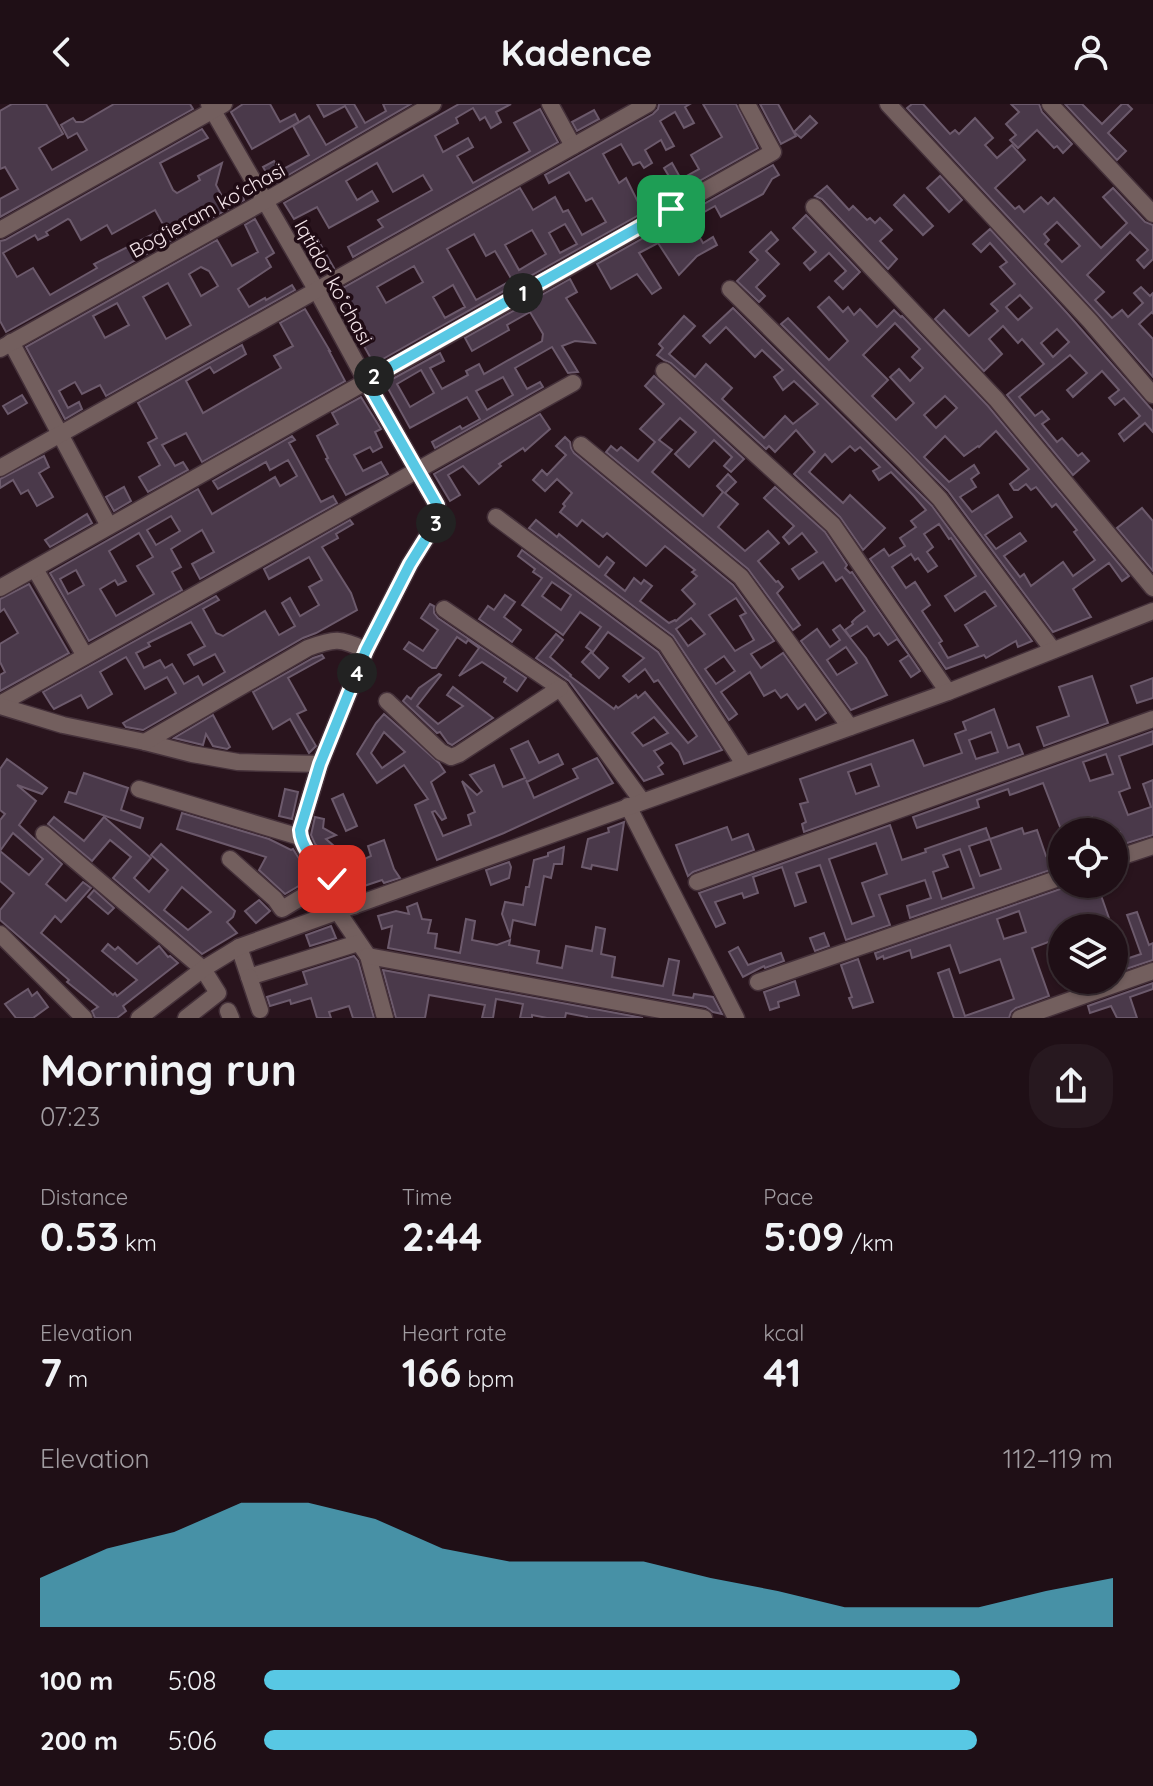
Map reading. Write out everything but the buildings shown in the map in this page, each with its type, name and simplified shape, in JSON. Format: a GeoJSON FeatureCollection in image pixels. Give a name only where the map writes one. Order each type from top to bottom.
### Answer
{"type":"FeatureCollection","features":[{"type":"Feature","properties":{"kind":"street","name":"Bogʻieram koʻchasi"},"geometry":{"type":"LineString","coordinates":[[6,346],[433,104]]}},
{"type":"Feature","properties":{"kind":"street"},"geometry":{"type":"LineString","coordinates":[[550,104],[573,146]]}},
{"type":"Feature","properties":{"kind":"street"},"geometry":{"type":"LineString","coordinates":[[0,468],[648,104]]}},
{"type":"Feature","properties":{"kind":"street"},"geometry":{"type":"LineString","coordinates":[[0,588],[773,152],[747,104]]}},
{"type":"Feature","properties":{"kind":"street"},"geometry":{"type":"LineString","coordinates":[[888,104],[1090,321],[1153,395]]}},
{"type":"Feature","properties":{"kind":"street"},"geometry":{"type":"LineString","coordinates":[[1050,104],[1153,214]]}},
{"type":"Feature","properties":{"kind":"street","name":"Iqtidor koʻchasi"},"geometry":{"type":"LineString","coordinates":[[215,106],[265,201],[437,505],[438,519],[410,564],[366,650],[320,764],[300,837]]}},
{"type":"Feature","properties":{"kind":"street"},"geometry":{"type":"LineString","coordinates":[[0,230],[215,106]]}},
{"type":"Feature","properties":{"kind":"street"},"geometry":{"type":"LineString","coordinates":[[814,207],[996,399],[1153,588]]}},
{"type":"Feature","properties":{"kind":"street"},"geometry":{"type":"LineString","coordinates":[[730,289],[940,499],[1053,650]]}},
{"type":"Feature","properties":{"kind":"street"},"geometry":{"type":"LineString","coordinates":[[6,346],[60,433],[109,526]]}},
{"type":"Feature","properties":{"kind":"street"},"geometry":{"type":"LineString","coordinates":[[664,371],[833,525],[948,692]]}},
{"type":"Feature","properties":{"kind":"street"},"geometry":{"type":"LineString","coordinates":[[0,705],[573,383]]}},
{"type":"Feature","properties":{"kind":"street"},"geometry":{"type":"LineString","coordinates":[[581,445],[741,577],[850,727]]}},
{"type":"Feature","properties":{"kind":"street"},"geometry":{"type":"LineString","coordinates":[[496,517],[666,644],[744,764]]}},
{"type":"Feature","properties":{"kind":"street"},"geometry":{"type":"LineString","coordinates":[[35,569],[85,656]]}},
{"type":"Feature","properties":{"kind":"street"},"geometry":{"type":"LineString","coordinates":[[444,609],[560,688],[635,804],[736,1018]]}},
{"type":"Feature","properties":{"kind":"street"},"geometry":{"type":"LineString","coordinates":[[143,1017],[203,969],[239,947],[948,692],[1153,611]]}},
{"type":"Feature","properties":{"kind":"street"},"geometry":{"type":"LineString","coordinates":[[145,742],[308,648],[336,639],[366,650]]}},
{"type":"Feature","properties":{"kind":"street"},"geometry":{"type":"LineString","coordinates":[[387,701],[441,752],[451,757],[560,688]]}},
{"type":"Feature","properties":{"kind":"street"},"geometry":{"type":"LineString","coordinates":[[0,705],[63,725],[192,754],[238,762],[320,764]]}},
{"type":"Feature","properties":{"kind":"street"},"geometry":{"type":"LineString","coordinates":[[697,882],[1153,719]]}},
{"type":"Feature","properties":{"kind":"street"},"geometry":{"type":"LineString","coordinates":[[139,789],[300,837],[306,850],[332,879],[363,949],[385,1018]]}},
{"type":"Feature","properties":{"kind":"street"},"geometry":{"type":"LineString","coordinates":[[44,834],[203,969],[225,1006],[186,1018]]}},
{"type":"Feature","properties":{"kind":"street"},"geometry":{"type":"LineString","coordinates":[[1128,854],[1153,846]]}},
{"type":"Feature","properties":{"kind":"street"},"geometry":{"type":"LineString","coordinates":[[230,859],[275,899],[296,926]]}},
{"type":"Feature","properties":{"kind":"street"},"geometry":{"type":"LineString","coordinates":[[282,909],[332,879]]}},
{"type":"Feature","properties":{"kind":"street"},"geometry":{"type":"LineString","coordinates":[[758,982],[1048,882]]}},
{"type":"Feature","properties":{"kind":"street"},"geometry":{"type":"LineString","coordinates":[[0,934],[84,1018]]}},
{"type":"Feature","properties":{"kind":"street"},"geometry":{"type":"LineString","coordinates":[[239,947],[260,1010]]}},
{"type":"Feature","properties":{"kind":"street"},"geometry":{"type":"LineString","coordinates":[[0,958],[15,948]]}},
{"type":"Feature","properties":{"kind":"street"},"geometry":{"type":"LineString","coordinates":[[249,977],[363,949],[704,1018]]}},
{"type":"Feature","properties":{"kind":"street"},"geometry":{"type":"LineString","coordinates":[[1020,1018],[1153,971]]}},
{"type":"Feature","properties":{"kind":"route"},"geometry":{"type":"LineString","coordinates":[[332,879],[306,850],[300,830],[320,764],[366,650],[439,512],[366,381],[671,209]]}}]}
